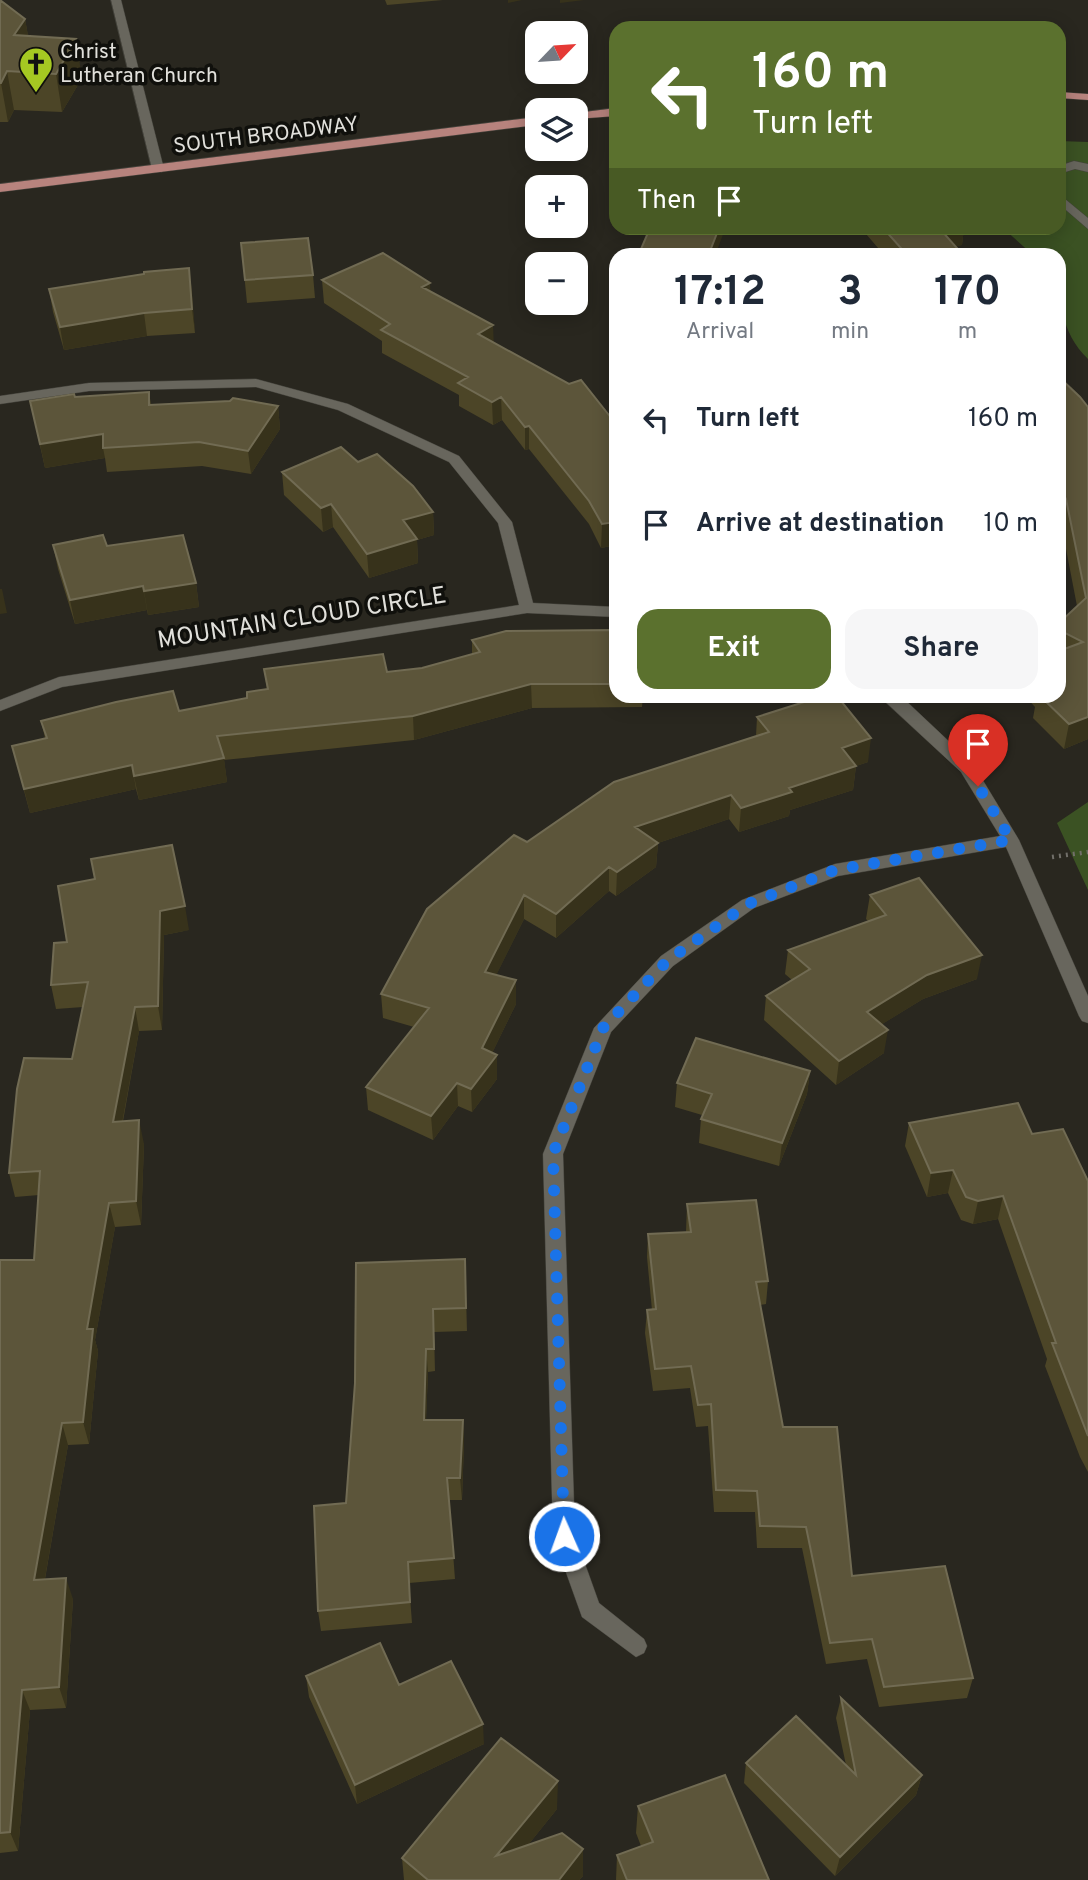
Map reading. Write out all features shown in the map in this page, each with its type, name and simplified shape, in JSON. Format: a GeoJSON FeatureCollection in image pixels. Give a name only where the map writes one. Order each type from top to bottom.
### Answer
{"type":"FeatureCollection","features":[{"type":"Feature","properties":{"kind":"main road"},"geometry":{"type":"LineString","coordinates":[[1066,95],[1088,97]]}},
{"type":"Feature","properties":{"kind":"main road"},"geometry":{"type":"LineString","coordinates":[[588,115],[609,113]]}},
{"type":"Feature","properties":{"kind":"main road","name":"SOUTH BROADWAY"},"geometry":{"type":"LineString","coordinates":[[0,188],[525,123]]}},
{"type":"Feature","properties":{"kind":"street"},"geometry":{"type":"LineString","coordinates":[[116,0],[158,169]]}},
{"type":"Feature","properties":{"kind":"street"},"geometry":{"type":"LineString","coordinates":[[1066,168],[1074,165],[1088,168]]}},
{"type":"Feature","properties":{"kind":"street"},"geometry":{"type":"LineString","coordinates":[[1066,205],[1088,225]]}},
{"type":"Feature","properties":{"kind":"street"},"geometry":{"type":"LineString","coordinates":[[0,400],[89,387],[256,383],[343,407],[454,459],[505,522],[527,607]]}},
{"type":"Feature","properties":{"kind":"street","name":"MOUNTAIN CLOUD CIRCLE"},"geometry":{"type":"LineString","coordinates":[[0,706],[59,682],[527,607],[609,612]]}},
{"type":"Feature","properties":{"kind":"street"},"geometry":{"type":"LineString","coordinates":[[902,703],[967,768],[1011,840],[1088,1016]]}},
{"type":"Feature","properties":{"kind":"street"},"geometry":{"type":"LineString","coordinates":[[636,1646],[590,1610],[564,1536],[553,1154],[603,1028],[667,961],[748,904],[835,870],[1011,840]]}},
{"type":"Feature","properties":{"kind":"green space"},"geometry":{"type":"Polygon","coordinates":[[[1066,141],[1088,142],[1088,359],[1078,348],[1066,324],[1066,248],[1025,248],[1011,235],[1066,235],[1066,141]]]}},
{"type":"Feature","properties":{"kind":"green space"},"geometry":{"type":"Polygon","coordinates":[[[1088,802],[1088,890],[1057,823],[1088,802]]]}},
{"type":"Feature","properties":{"kind":"building"},"geometry":{"type":"Polygon","coordinates":[[[0,0],[25,19],[14,35],[76,39],[56,74],[7,71],[0,83],[0,0]]]}},
{"type":"Feature","properties":{"kind":"building"},"geometry":{"type":"Polygon","coordinates":[[[647,235],[716,235],[711,248],[641,248],[647,235]]]}},
{"type":"Feature","properties":{"kind":"building"},"geometry":{"type":"Polygon","coordinates":[[[889,235],[945,235],[957,248],[901,248],[889,235]]]}},
{"type":"Feature","properties":{"kind":"building"},"geometry":{"type":"Polygon","coordinates":[[[308,238],[313,275],[245,280],[241,243],[308,238]]]}},
{"type":"Feature","properties":{"kind":"building"},"geometry":{"type":"Polygon","coordinates":[[[383,253],[430,283],[422,287],[493,325],[478,334],[569,384],[581,380],[609,415],[609,523],[602,524],[589,501],[529,426],[525,427],[501,397],[492,402],[458,383],[468,377],[381,330],[390,324],[322,280],[383,253]]]}},
{"type":"Feature","properties":{"kind":"building"},"geometry":{"type":"Polygon","coordinates":[[[189,268],[192,309],[144,313],[60,327],[49,289],[144,272],[189,268]]]}},
{"type":"Feature","properties":{"kind":"building"},"geometry":{"type":"Polygon","coordinates":[[[1066,384],[1088,407],[1088,717],[1069,724],[1047,703],[1066,703],[1066,648],[1083,642],[1066,634],[1066,617],[1086,598],[1066,499],[1066,384]]]}},
{"type":"Feature","properties":{"kind":"building"},"geometry":{"type":"Polygon","coordinates":[[[149,392],[149,405],[230,401],[233,398],[278,406],[248,451],[199,442],[103,448],[103,434],[40,444],[30,401],[74,394],[75,397],[149,392]]]}},
{"type":"Feature","properties":{"kind":"building"},"geometry":{"type":"Polygon","coordinates":[[[341,447],[358,462],[377,454],[413,486],[433,512],[403,520],[417,539],[367,554],[331,504],[321,508],[282,472],[341,447]]]}},
{"type":"Feature","properties":{"kind":"building"},"geometry":{"type":"Polygon","coordinates":[[[103,535],[107,546],[183,535],[196,583],[144,591],[143,586],[70,600],[53,545],[103,535]]]}},
{"type":"Feature","properties":{"kind":"building"},"geometry":{"type":"Polygon","coordinates":[[[609,630],[609,684],[531,684],[413,716],[217,736],[224,758],[134,776],[132,765],[24,789],[12,746],[47,738],[41,721],[173,691],[179,711],[247,698],[247,692],[268,689],[264,669],[383,654],[387,672],[422,668],[480,652],[472,640],[506,631],[609,630]]]}},
{"type":"Feature","properties":{"kind":"building"},"geometry":{"type":"Polygon","coordinates":[[[801,703],[843,703],[871,738],[842,748],[856,766],[789,788],[792,792],[741,808],[731,795],[635,827],[658,843],[617,872],[609,867],[556,914],[524,895],[485,972],[516,980],[482,1048],[497,1055],[471,1089],[457,1083],[431,1116],[366,1087],[429,1008],[381,994],[427,909],[514,835],[527,842],[614,782],[769,732],[757,717],[801,703]]]}},
{"type":"Feature","properties":{"kind":"building"},"geometry":{"type":"Polygon","coordinates":[[[172,845],[185,906],[160,911],[158,1006],[135,1007],[113,1122],[139,1120],[136,1201],[109,1203],[87,1329],[93,1329],[83,1422],[62,1423],[34,1580],[66,1578],[59,1687],[22,1690],[10,1832],[0,1833],[0,1260],[34,1260],[40,1171],[9,1173],[17,1089],[24,1058],[72,1059],[88,982],[51,985],[54,943],[67,942],[58,886],[95,879],[91,859],[172,845]]]}},
{"type":"Feature","properties":{"kind":"building"},"geometry":{"type":"Polygon","coordinates":[[[919,878],[982,955],[927,975],[867,1012],[888,1030],[839,1061],[766,996],[810,969],[788,950],[886,915],[870,895],[919,878]]]}},
{"type":"Feature","properties":{"kind":"building"},"geometry":{"type":"Polygon","coordinates":[[[696,1038],[810,1071],[782,1143],[701,1119],[712,1094],[677,1083],[696,1038]]]}},
{"type":"Feature","properties":{"kind":"building"},"geometry":{"type":"Polygon","coordinates":[[[1018,1103],[1032,1134],[1063,1129],[1088,1181],[1088,1436],[1052,1343],[1056,1343],[1003,1196],[978,1201],[966,1197],[953,1170],[931,1173],[909,1123],[1018,1103]]]}},
{"type":"Feature","properties":{"kind":"building"},"geometry":{"type":"Polygon","coordinates":[[[756,1200],[768,1281],[756,1282],[783,1427],[837,1427],[852,1576],[945,1566],[973,1678],[884,1687],[872,1639],[830,1643],[806,1527],[760,1526],[757,1491],[716,1490],[711,1404],[698,1405],[691,1366],[655,1369],[647,1310],[656,1309],[648,1234],[691,1232],[687,1204],[756,1200]]]}},
{"type":"Feature","properties":{"kind":"building"},"geometry":{"type":"Polygon","coordinates":[[[465,1259],[466,1308],[433,1309],[434,1349],[426,1349],[424,1420],[463,1420],[460,1478],[447,1478],[454,1558],[408,1562],[410,1602],[318,1611],[314,1506],[346,1503],[355,1383],[356,1263],[465,1259]]]}},
{"type":"Feature","properties":{"kind":"building"},"geometry":{"type":"Polygon","coordinates":[[[380,1643],[399,1685],[451,1661],[483,1724],[355,1785],[306,1676],[380,1643]]]}},
{"type":"Feature","properties":{"kind":"building"},"geometry":{"type":"Polygon","coordinates":[[[841,1698],[922,1775],[840,1857],[746,1763],[796,1716],[856,1775],[841,1698]]]}},
{"type":"Feature","properties":{"kind":"building"},"geometry":{"type":"Polygon","coordinates":[[[501,1738],[558,1781],[496,1856],[562,1833],[583,1849],[559,1880],[428,1880],[402,1858],[501,1738]]]}},
{"type":"Feature","properties":{"kind":"building"},"geometry":{"type":"Polygon","coordinates":[[[725,1775],[769,1880],[627,1880],[617,1855],[653,1842],[638,1806],[725,1775]]]}},
{"type":"Feature","properties":{"kind":"place","name":"Christ Lutheran Church"},"geometry":{"type":"Point","coordinates":[36,94]}},
{"type":"Feature","properties":{"kind":"route"},"geometry":{"type":"LineString","coordinates":[[564,1536],[553,1154],[603,1028],[667,961],[748,904],[835,870],[1011,840],[978,786]]}}]}
